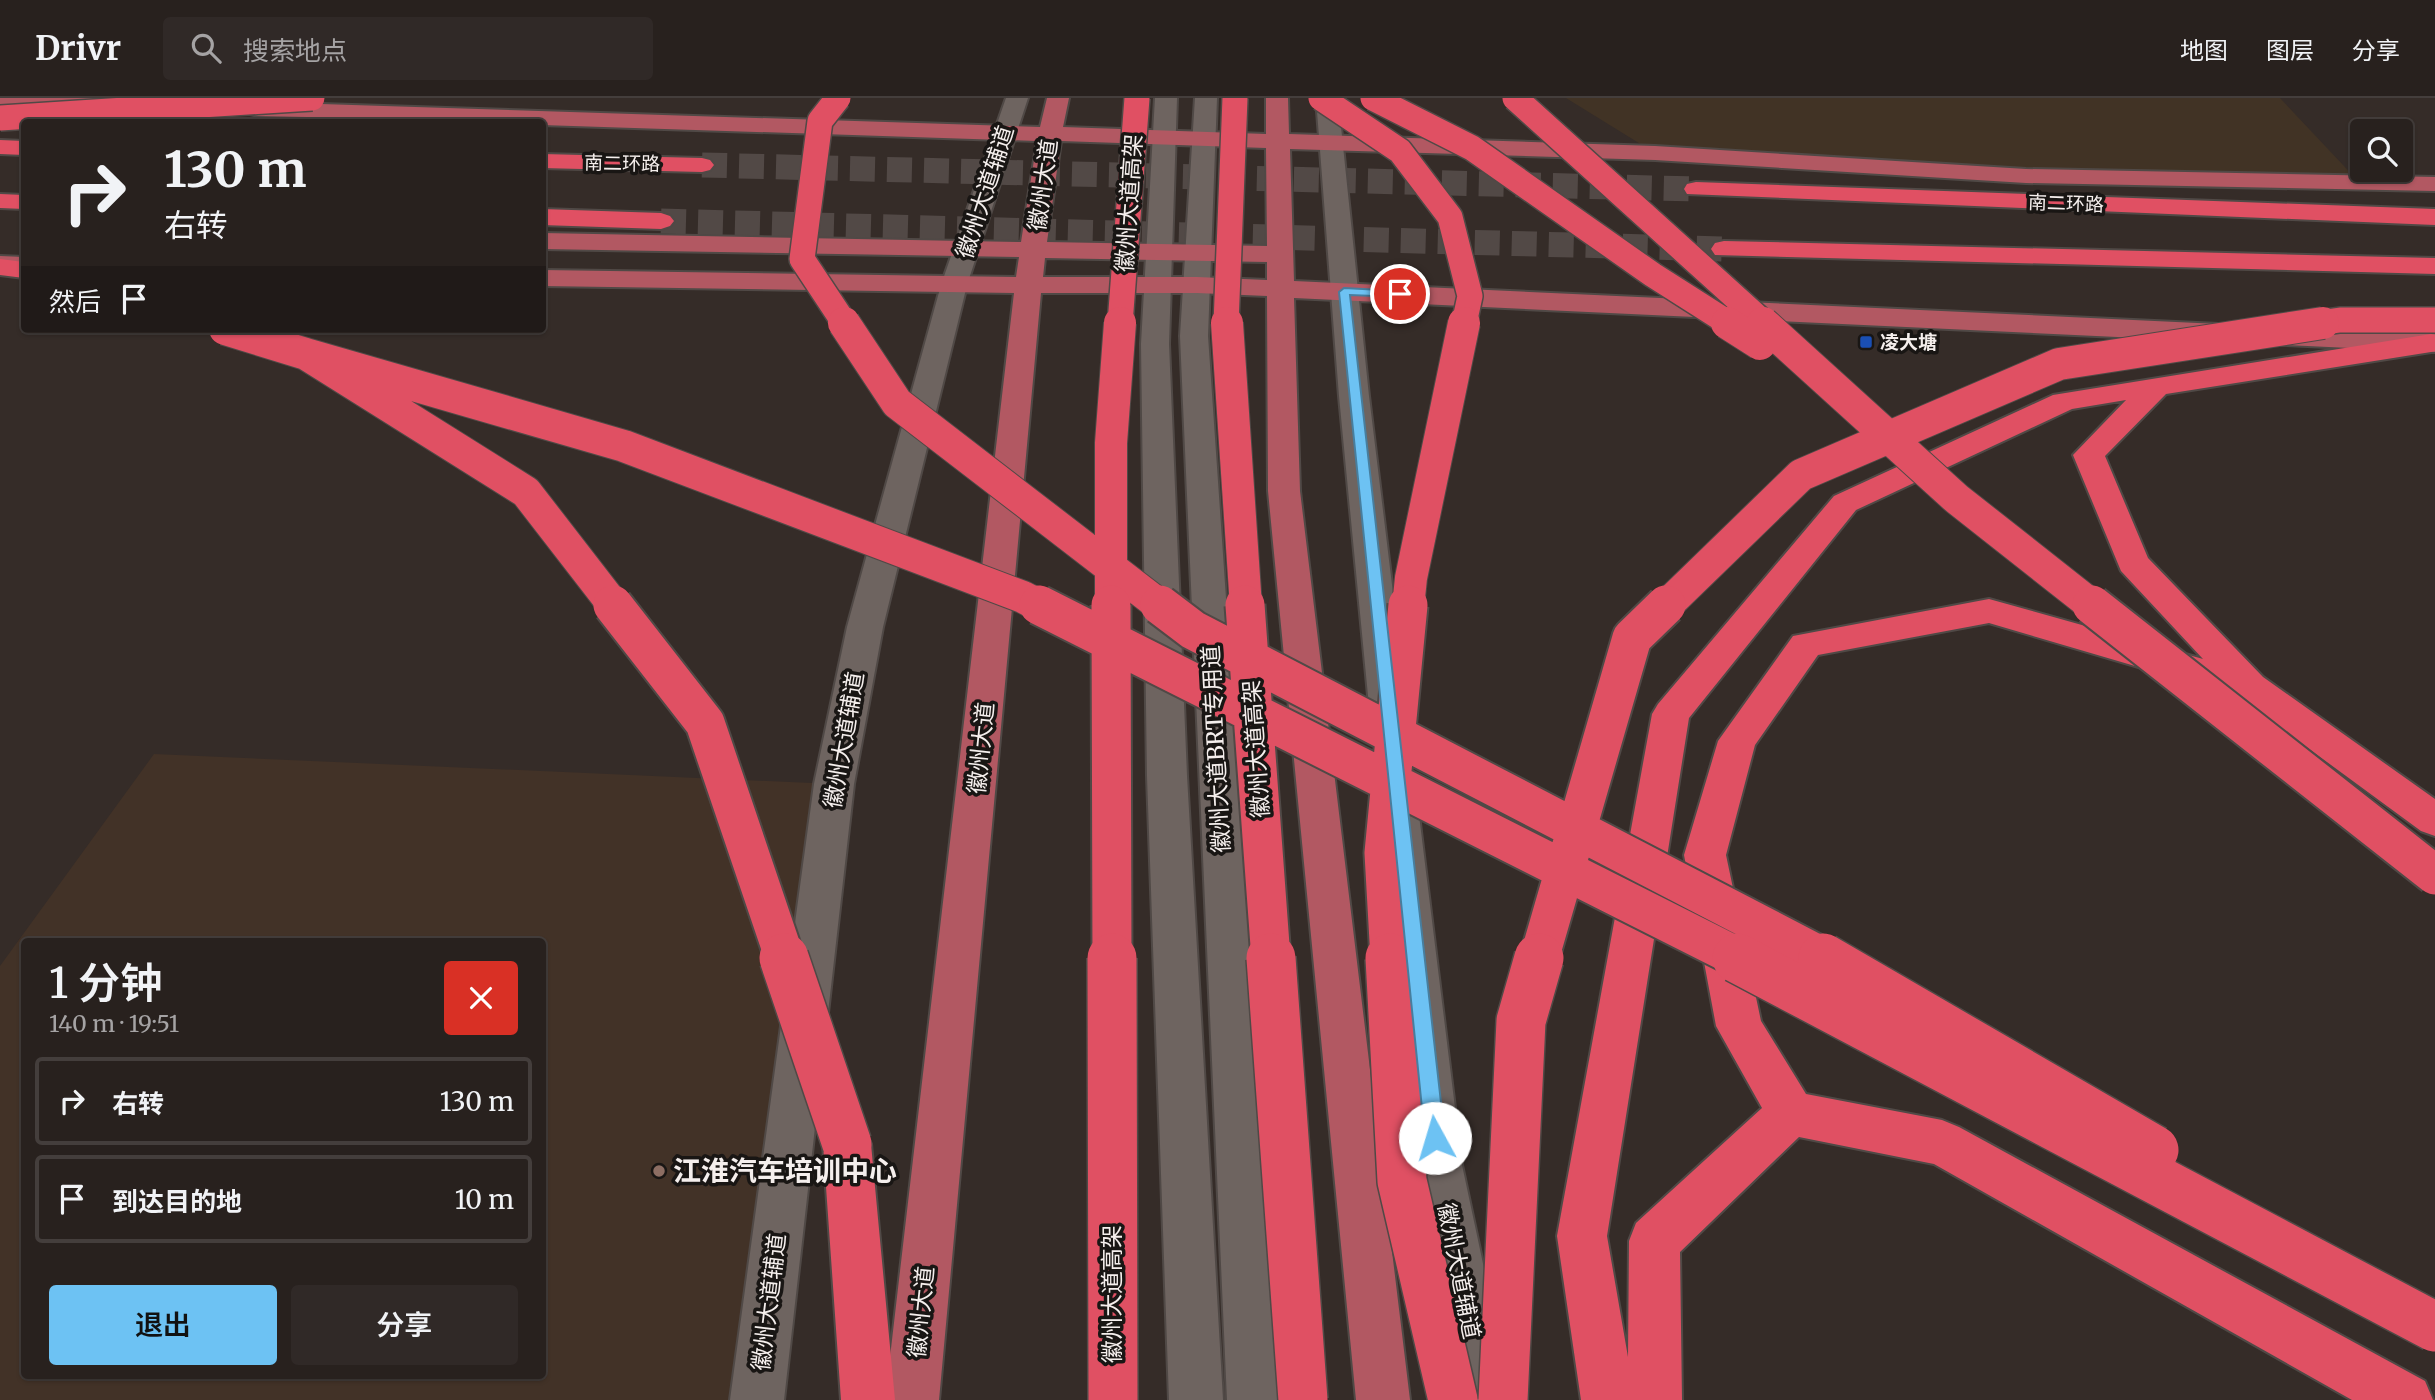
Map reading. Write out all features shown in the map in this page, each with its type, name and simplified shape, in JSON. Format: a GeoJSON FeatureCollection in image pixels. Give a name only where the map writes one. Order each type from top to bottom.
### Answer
{"type":"FeatureCollection","features":[{"type":"Feature","properties":{"kind":"highway"},"geometry":{"type":"LineString","coordinates":[[0,118],[312,98]]}},
{"type":"Feature","properties":{"kind":"highway"},"geometry":{"type":"LineString","coordinates":[[838,98],[820,121],[802,259],[897,403],[1193,629],[1801,945],[2435,1312]]}},
{"type":"Feature","properties":{"kind":"highway","name":"徽州大道高架"},"geometry":{"type":"LineString","coordinates":[[1112,1400],[1111,443],[1137,98]]}},
{"type":"Feature","properties":{"kind":"highway","name":"徽州大道高架"},"geometry":{"type":"LineString","coordinates":[[1235,98],[1226,337],[1303,1400]]}},
{"type":"Feature","properties":{"kind":"highway"},"geometry":{"type":"LineString","coordinates":[[1321,98],[1400,152],[1450,217],[1470,296],[1411,578],[1384,853],[1402,1181],[1453,1400]]}},
{"type":"Feature","properties":{"kind":"highway"},"geometry":{"type":"LineString","coordinates":[[1373,98],[1472,148],[1653,275],[1847,399]]}},
{"type":"Feature","properties":{"kind":"highway"},"geometry":{"type":"LineString","coordinates":[[1515,98],[1957,499],[2435,875]]}},
{"type":"Feature","properties":{"kind":"highway"},"geometry":{"type":"LineString","coordinates":[[0,147],[21,148]]}},
{"type":"Feature","properties":{"kind":"highway","name":"南二环路"},"geometry":{"type":"LineString","coordinates":[[546,161],[702,165]]}},
{"type":"Feature","properties":{"kind":"highway"},"geometry":{"type":"LineString","coordinates":[[2026,176],[2374,197],[2435,207]]}},
{"type":"Feature","properties":{"kind":"highway","name":"南二环路"},"geometry":{"type":"LineString","coordinates":[[1696,190],[2435,216]]}},
{"type":"Feature","properties":{"kind":"highway"},"geometry":{"type":"LineString","coordinates":[[0,201],[21,202]]}},
{"type":"Feature","properties":{"kind":"highway"},"geometry":{"type":"LineString","coordinates":[[546,217],[661,221]]}},
{"type":"Feature","properties":{"kind":"highway"},"geometry":{"type":"LineString","coordinates":[[1724,249],[2435,266]]}},
{"type":"Feature","properties":{"kind":"highway"},"geometry":{"type":"LineString","coordinates":[[0,265],[21,269]]}},
{"type":"Feature","properties":{"kind":"highway"},"geometry":{"type":"LineString","coordinates":[[1503,1400],[1521,1021],[1632,638],[1801,475],[2059,365],[2340,320],[2434,336]]}},
{"type":"Feature","properties":{"kind":"highway"},"geometry":{"type":"LineString","coordinates":[[238,333],[624,446],[1023,597],[1807,993],[2435,1327]]}},
{"type":"Feature","properties":{"kind":"highway"},"geometry":{"type":"LineString","coordinates":[[1608,1400],[1581,1236],[1671,714],[1845,503],[2064,401],[2156,387],[2434,336]]}},
{"type":"Feature","properties":{"kind":"highway"},"geometry":{"type":"LineString","coordinates":[[306,354],[526,492],[705,723],[847,1144],[869,1400]]}},
{"type":"Feature","properties":{"kind":"highway"},"geometry":{"type":"LineString","coordinates":[[2156,387],[2089,455],[2133,563],[2250,686],[2435,820]]}},
{"type":"Feature","properties":{"kind":"highway"},"geometry":{"type":"LineString","coordinates":[[2250,686],[1989,611],[1806,645],[1737,741],[1705,855],[1738,1026],[1791,1113],[1942,1143],[2406,1400]]}},
{"type":"Feature","properties":{"kind":"highway"},"geometry":{"type":"LineString","coordinates":[[1655,1400],[1654,1241],[1791,1113]]}},
{"type":"Feature","properties":{"kind":"main road","name":"徽州大道"},"geometry":{"type":"LineString","coordinates":[[912,1400],[1031,267],[1049,135],[1058,98]]}},
{"type":"Feature","properties":{"kind":"main road"},"geometry":{"type":"LineString","coordinates":[[1277,98],[1284,491],[1383,1400]]}},
{"type":"Feature","properties":{"kind":"main road"},"geometry":{"type":"LineString","coordinates":[[0,101],[1011,115],[1049,135],[1655,153],[2026,176],[2435,184]]}},
{"type":"Feature","properties":{"kind":"main road"},"geometry":{"type":"LineString","coordinates":[[546,241],[966,248],[1031,267],[1178,268]]}},
{"type":"Feature","properties":{"kind":"main road"},"geometry":{"type":"LineString","coordinates":[[0,265],[21,265]]}},
{"type":"Feature","properties":{"kind":"main road"},"geometry":{"type":"LineString","coordinates":[[546,278],[954,285],[1031,267],[1280,271],[1344,292],[2434,336]]}},
{"type":"Feature","properties":{"kind":"street","name":"徽州大道BRT专用道"},"geometry":{"type":"LineString","coordinates":[[1166,98],[1164,138],[1178,268],[1194,336],[1254,1400]]}},
{"type":"Feature","properties":{"kind":"street","name":"徽州大道BRT专用道"},"geometry":{"type":"LineString","coordinates":[[1196,1400],[1167,776],[1155,344],[1178,268],[1204,139],[1206,98]]}},
{"type":"Feature","properties":{"kind":"street","name":"徽州大道辅道"},"geometry":{"type":"LineString","coordinates":[[1327,98],[1344,292],[1438,1165],[1485,1400]]}},
{"type":"Feature","properties":{"kind":"street","name":"徽州大道辅道"},"geometry":{"type":"LineString","coordinates":[[757,1400],[834,785],[865,627],[954,285],[1011,115]]}},
{"type":"Feature","properties":{"kind":"shaded area"},"geometry":{"type":"Polygon","coordinates":[[[1566,98],[2280,98],[2350,172],[2350,182],[2026,176],[1655,153],[1566,98]]]}},
{"type":"Feature","properties":{"kind":"shaded area","name":"江淮汽车培训中心"},"geometry":{"type":"Polygon","coordinates":[[[154,754],[834,784],[740,1400],[0,1400],[0,966],[154,754]]]}},
{"type":"Feature","properties":{"kind":"tunnel"},"geometry":{"type":"LineString","coordinates":[[702,165],[1696,189]]}},
{"type":"Feature","properties":{"kind":"tunnel"},"geometry":{"type":"LineString","coordinates":[[661,221],[1724,249]]}},
{"type":"Feature","properties":{"kind":"place","name":"凌大塘"},"geometry":{"type":"Point","coordinates":[1866,342]}},
{"type":"Feature","properties":{"kind":"place","name":"江淮汽车培训中心"},"geometry":{"type":"Point","coordinates":[659,1171]}},
{"type":"Feature","properties":{"kind":"route"},"geometry":{"type":"LineString","coordinates":[[1400,294],[1344,292],[1435,1138]]}}]}
